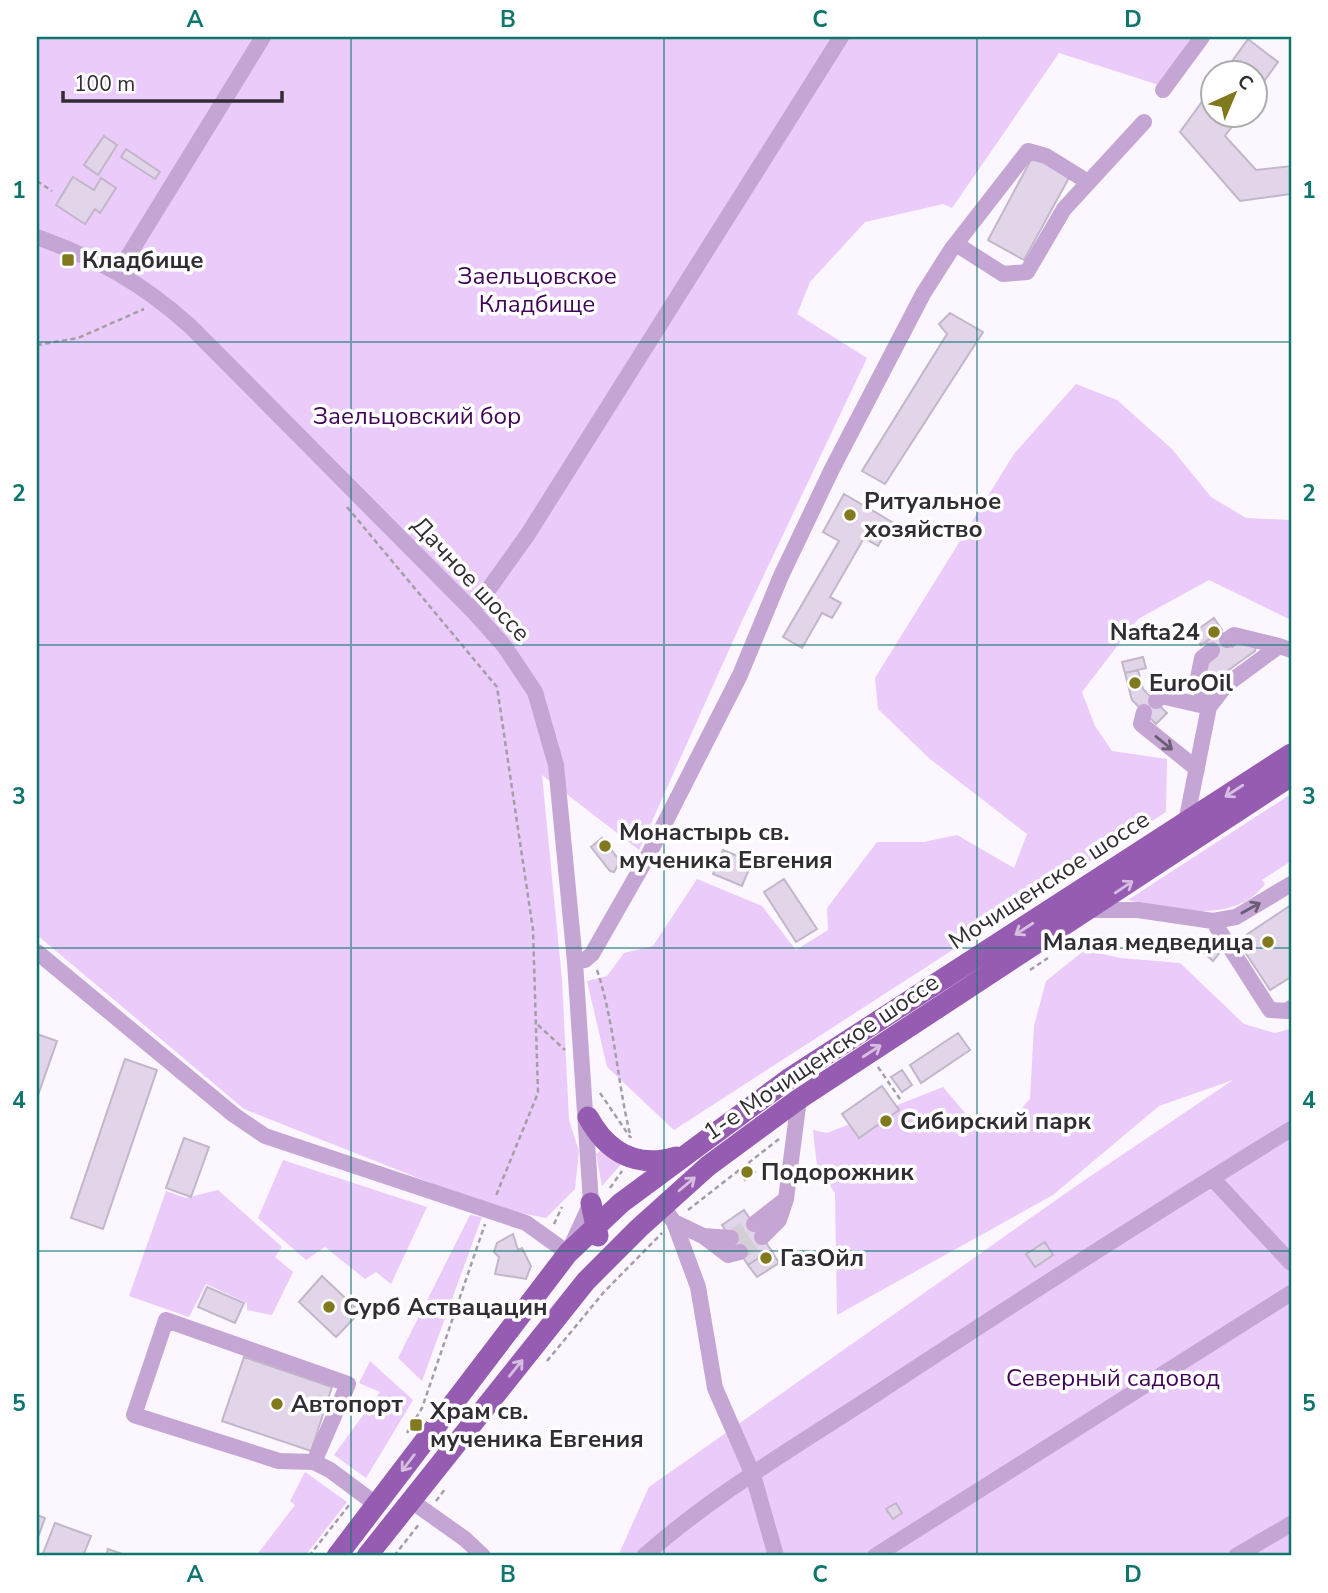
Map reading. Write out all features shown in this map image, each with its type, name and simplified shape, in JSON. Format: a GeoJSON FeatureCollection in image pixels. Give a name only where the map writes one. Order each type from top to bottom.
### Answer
{"type":"FeatureCollection","features":[{"type":"Feature","properties":{"kind":"main road","name":"Мочищенское шоссе"},"geometry":{"type":"LineString","coordinates":[[568,1253],[681,1156],[790,1078],[1291,754]]}},
{"type":"Feature","properties":{"kind":"main road","name":"1-е Мочищенское шоссе"},"geometry":{"type":"LineString","coordinates":[[368,1556],[410,1500],[608,1257],[668,1214],[708,1166],[799,1098],[1291,776]]}},
{"type":"Feature","properties":{"kind":"main road"},"geometry":{"type":"LineString","coordinates":[[587,1117],[597,1135],[610,1148],[629,1158],[658,1162],[681,1156]]}},
{"type":"Feature","properties":{"kind":"main road"},"geometry":{"type":"LineString","coordinates":[[591,1203],[594,1228],[608,1257]]}},
{"type":"Feature","properties":{"kind":"main road"},"geometry":{"type":"LineString","coordinates":[[337,1556],[369,1499],[568,1253]]}},
{"type":"Feature","properties":{"kind":"street"},"geometry":{"type":"LineString","coordinates":[[119,271],[263,37]]}},
{"type":"Feature","properties":{"kind":"street"},"geometry":{"type":"LineString","coordinates":[[473,611],[528,534],[841,37]]}},
{"type":"Feature","properties":{"kind":"street"},"geometry":{"type":"LineString","coordinates":[[1163,90],[1202,37]]}},
{"type":"Feature","properties":{"kind":"street"},"geometry":{"type":"LineString","coordinates":[[956,244],[1003,274],[1027,272],[1064,209],[1144,121]]}},
{"type":"Feature","properties":{"kind":"street"},"geometry":{"type":"LineString","coordinates":[[575,962],[585,960],[592,954],[649,854],[740,675],[781,576],[832,469],[923,294],[956,244],[1028,151],[1046,156],[1088,182]]}},
{"type":"Feature","properties":{"kind":"street","name":"Дачное шоссе"},"geometry":{"type":"LineString","coordinates":[[37,237],[119,271],[154,294],[190,326],[473,611],[521,668],[535,692],[556,765],[575,962],[591,1203]]}},
{"type":"Feature","properties":{"kind":"street"},"geometry":{"type":"LineString","coordinates":[[1227,640],[1234,635],[1285,648]]}},
{"type":"Feature","properties":{"kind":"street"},"geometry":{"type":"LineString","coordinates":[[1186,822],[1209,707],[1226,685],[1285,648]]}},
{"type":"Feature","properties":{"kind":"street"},"geometry":{"type":"LineString","coordinates":[[1209,707],[1197,683],[1202,658],[1212,650]]}},
{"type":"Feature","properties":{"kind":"street"},"geometry":{"type":"LineString","coordinates":[[1197,769],[1141,724],[1150,707],[1161,696],[1173,701],[1209,707]]}},
{"type":"Feature","properties":{"kind":"street"},"geometry":{"type":"LineString","coordinates":[[1088,910],[1138,910],[1213,921],[1236,917],[1291,884]]}},
{"type":"Feature","properties":{"kind":"street"},"geometry":{"type":"LineString","coordinates":[[1213,921],[1270,1010],[1287,1011],[1291,1008]]}},
{"type":"Feature","properties":{"kind":"street"},"geometry":{"type":"LineString","coordinates":[[37,952],[234,1115],[265,1136],[526,1223],[568,1253],[591,1203]]}},
{"type":"Feature","properties":{"kind":"street"},"geometry":{"type":"LineString","coordinates":[[758,1231],[786,1199],[799,1098]]}},
{"type":"Feature","properties":{"kind":"street"},"geometry":{"type":"LineString","coordinates":[[644,1556],[670,1534],[753,1475],[1108,1242],[1291,1129]]}},
{"type":"Feature","properties":{"kind":"street"},"geometry":{"type":"LineString","coordinates":[[1212,1178],[1291,1263]]}},
{"type":"Feature","properties":{"kind":"street"},"geometry":{"type":"LineString","coordinates":[[668,1214],[703,1236],[735,1245]]}},
{"type":"Feature","properties":{"kind":"street"},"geometry":{"type":"LineString","coordinates":[[668,1214],[698,1287],[715,1388],[753,1475],[776,1556]]}},
{"type":"Feature","properties":{"kind":"street"},"geometry":{"type":"LineString","coordinates":[[875,1556],[1291,1293]]}},
{"type":"Feature","properties":{"kind":"street"},"geometry":{"type":"LineString","coordinates":[[314,1462],[348,1384],[166,1320],[134,1415],[279,1461],[314,1462],[369,1499]]}},
{"type":"Feature","properties":{"kind":"street"},"geometry":{"type":"LineString","coordinates":[[410,1500],[483,1556]]}},
{"type":"Feature","properties":{"kind":"street"},"geometry":{"type":"LineString","coordinates":[[1236,1556],[1291,1524]]}},
{"type":"Feature","properties":{"kind":"path"},"geometry":{"type":"LineString","coordinates":[[37,181],[52,191]]}},
{"type":"Feature","properties":{"kind":"path"},"geometry":{"type":"LineString","coordinates":[[37,345],[78,338],[148,308],[137,302]]}},
{"type":"Feature","properties":{"kind":"path"},"geometry":{"type":"LineString","coordinates":[[339,498],[497,687],[534,930],[538,1093],[490,1210],[422,1408],[402,1440]]}},
{"type":"Feature","properties":{"kind":"path"},"geometry":{"type":"LineString","coordinates":[[592,954],[604,991],[622,1101],[632,1140],[629,1158],[609,1188]]}},
{"type":"Feature","properties":{"kind":"path"},"geometry":{"type":"LineString","coordinates":[[876,1065],[900,1099]]}},
{"type":"Feature","properties":{"kind":"path"},"geometry":{"type":"LineString","coordinates":[[547,1236],[562,1207]]}},
{"type":"Feature","properties":{"kind":"path"},"geometry":{"type":"LineString","coordinates":[[542,1366],[668,1214]]}},
{"type":"Feature","properties":{"kind":"path"},"geometry":{"type":"LineString","coordinates":[[394,1556],[450,1482]]}},
{"type":"Feature","properties":{"kind":"path"},"geometry":{"type":"LineString","coordinates":[[309,1556],[369,1499]]}},
{"type":"Feature","properties":{"kind":"green space","name":"Заельцовский бор"},"geometry":{"type":"Polygon","coordinates":[[[37,37],[1192,37],[1159,85],[1059,53],[952,208],[943,204],[865,222],[810,282],[797,314],[867,358],[742,621],[639,850],[542,775],[562,980],[569,1120],[579,1151],[575,1189],[546,1218],[501,1209],[451,1191],[244,1109],[37,935],[37,37]]]}},
{"type":"Feature","properties":{"kind":"green space"},"geometry":{"type":"Polygon","coordinates":[[[1076,384],[1117,400],[1172,449],[1211,497],[1246,518],[1291,520],[1291,620],[1209,580],[1138,619],[1082,692],[1095,726],[1112,751],[1167,759],[1166,812],[674,1130],[607,1067],[587,981],[607,976],[624,953],[653,946],[697,879],[762,906],[796,950],[828,930],[827,908],[877,842],[924,842],[957,835],[1014,868],[1027,834],[930,759],[878,709],[875,678],[1014,454],[1076,384]]]}},
{"type":"Feature","properties":{"kind":"green space"},"geometry":{"type":"Polygon","coordinates":[[[1291,794],[1291,861],[1262,880],[1265,884],[1253,897],[1220,910],[1201,911],[1163,908],[1128,900],[1291,794]]]}},
{"type":"Feature","properties":{"kind":"green space","name":"Северный садовод"},"geometry":{"type":"Polygon","coordinates":[[[1085,950],[1120,958],[1180,963],[1244,1024],[1275,1033],[1291,1029],[1291,1556],[618,1556],[649,1487],[1076,1186],[1233,1080],[1159,1106],[1053,1195],[837,1315],[835,1193],[817,1166],[813,1130],[827,1133],[943,1087],[978,1128],[1019,1112],[1030,1098],[1034,1026],[1046,981],[1085,950]]]}},
{"type":"Feature","properties":{"kind":"green space"},"geometry":{"type":"Polygon","coordinates":[[[601,1150],[624,1161],[602,1186],[596,1154],[601,1150]]]}},
{"type":"Feature","properties":{"kind":"green space"},"geometry":{"type":"Polygon","coordinates":[[[283,1160],[427,1207],[391,1284],[376,1272],[365,1279],[325,1247],[306,1260],[258,1218],[283,1160]]]}},
{"type":"Feature","properties":{"kind":"green space"},"geometry":{"type":"Polygon","coordinates":[[[218,1190],[282,1247],[275,1257],[293,1272],[272,1315],[247,1310],[247,1303],[206,1284],[189,1317],[129,1296],[166,1191],[186,1198],[218,1190]]]}},
{"type":"Feature","properties":{"kind":"green space"},"geometry":{"type":"Polygon","coordinates":[[[470,1215],[482,1217],[422,1381],[398,1358],[470,1215]]]}},
{"type":"Feature","properties":{"kind":"green space"},"geometry":{"type":"Polygon","coordinates":[[[370,1361],[413,1400],[366,1478],[334,1455],[380,1392],[359,1383],[370,1361]]]}},
{"type":"Feature","properties":{"kind":"green space"},"geometry":{"type":"Polygon","coordinates":[[[305,1472],[347,1502],[305,1556],[256,1556],[295,1505],[290,1501],[305,1472]]]}},
{"type":"Feature","properties":{"kind":"building"},"geometry":{"type":"Polygon","coordinates":[[[1248,39],[1278,62],[1268,76],[1268,60],[1233,60],[1248,39]]]}},
{"type":"Feature","properties":{"kind":"building"},"geometry":{"type":"Polygon","coordinates":[[[1198,107],[1198,130],[1230,130],[1225,136],[1256,170],[1291,166],[1291,194],[1240,201],[1180,132],[1198,107]]]}},
{"type":"Feature","properties":{"kind":"building"},"geometry":{"type":"Polygon","coordinates":[[[104,136],[117,145],[98,175],[84,165],[104,136]]]}},
{"type":"Feature","properties":{"kind":"building"},"geometry":{"type":"Polygon","coordinates":[[[126,149],[160,172],[155,179],[121,157],[126,149]]]}},
{"type":"Feature","properties":{"kind":"building"},"geometry":{"type":"Polygon","coordinates":[[[1033,156],[1070,176],[1024,260],[988,240],[1033,156]]]}},
{"type":"Feature","properties":{"kind":"building"},"geometry":{"type":"Polygon","coordinates":[[[73,177],[94,190],[101,178],[116,188],[100,213],[95,209],[85,224],[56,205],[73,177]]]}},
{"type":"Feature","properties":{"kind":"building"},"geometry":{"type":"Polygon","coordinates":[[[950,313],[983,332],[885,484],[862,471],[947,334],[939,324],[950,313]]]}},
{"type":"Feature","properties":{"kind":"building"},"geometry":{"type":"Polygon","coordinates":[[[844,494],[892,522],[878,546],[864,538],[830,597],[841,603],[832,618],[822,613],[802,648],[783,637],[839,541],[823,532],[844,494]]]}},
{"type":"Feature","properties":{"kind":"building"},"geometry":{"type":"Polygon","coordinates":[[[1214,618],[1222,630],[1201,645],[1193,633],[1214,618]]]}},
{"type":"Feature","properties":{"kind":"building"},"geometry":{"type":"Polygon","coordinates":[[[1221,631],[1232,647],[1241,640],[1256,645],[1255,651],[1219,677],[1204,673],[1207,664],[1217,656],[1206,642],[1221,631]]]}},
{"type":"Feature","properties":{"kind":"building"},"geometry":{"type":"Polygon","coordinates":[[[1143,657],[1146,668],[1125,673],[1122,662],[1143,657]]]}},
{"type":"Feature","properties":{"kind":"building"},"geometry":{"type":"Polygon","coordinates":[[[1138,670],[1143,689],[1167,713],[1156,724],[1132,700],[1125,673],[1138,670]]]}},
{"type":"Feature","properties":{"kind":"building"},"geometry":{"type":"Polygon","coordinates":[[[602,838],[620,861],[614,872],[610,871],[591,847],[602,838]]]}},
{"type":"Feature","properties":{"kind":"building"},"geometry":{"type":"Polygon","coordinates":[[[723,850],[752,862],[742,886],[713,874],[723,850]]]}},
{"type":"Feature","properties":{"kind":"building"},"geometry":{"type":"Polygon","coordinates":[[[784,879],[817,929],[796,942],[764,892],[784,879]]]}},
{"type":"Feature","properties":{"kind":"building","name":"Малая медведица"},"geometry":{"type":"Polygon","coordinates":[[[1291,905],[1291,977],[1270,990],[1243,949],[1246,935],[1291,905]]]}},
{"type":"Feature","properties":{"kind":"building"},"geometry":{"type":"Polygon","coordinates":[[[1211,942],[1221,951],[1213,961],[1202,951],[1211,942]]]}},
{"type":"Feature","properties":{"kind":"building"},"geometry":{"type":"Polygon","coordinates":[[[958,1033],[970,1050],[921,1083],[910,1065],[958,1033]]]}},
{"type":"Feature","properties":{"kind":"building"},"geometry":{"type":"Polygon","coordinates":[[[37,1034],[57,1041],[37,1098],[37,1034]]]}},
{"type":"Feature","properties":{"kind":"building"},"geometry":{"type":"Polygon","coordinates":[[[125,1059],[157,1070],[103,1229],[71,1218],[125,1059]]]}},
{"type":"Feature","properties":{"kind":"building"},"geometry":{"type":"Polygon","coordinates":[[[902,1070],[912,1085],[902,1092],[891,1077],[902,1070]]]}},
{"type":"Feature","properties":{"kind":"building"},"geometry":{"type":"Polygon","coordinates":[[[882,1086],[899,1110],[859,1138],[842,1114],[882,1086]]]}},
{"type":"Feature","properties":{"kind":"building"},"geometry":{"type":"Polygon","coordinates":[[[184,1138],[209,1147],[191,1197],[166,1188],[184,1138]]]}},
{"type":"Feature","properties":{"kind":"building"},"geometry":{"type":"Polygon","coordinates":[[[750,1165],[755,1172],[745,1180],[740,1173],[750,1165]]]}},
{"type":"Feature","properties":{"kind":"building"},"geometry":{"type":"Polygon","coordinates":[[[744,1210],[771,1250],[748,1265],[722,1225],[744,1210]]]}},
{"type":"Feature","properties":{"kind":"building"},"geometry":{"type":"Polygon","coordinates":[[[513,1234],[518,1250],[522,1248],[531,1266],[526,1279],[495,1274],[499,1257],[494,1252],[497,1243],[513,1234]]]}},
{"type":"Feature","properties":{"kind":"building"},"geometry":{"type":"Polygon","coordinates":[[[1045,1242],[1053,1255],[1035,1267],[1026,1254],[1045,1242]]]}},
{"type":"Feature","properties":{"kind":"building"},"geometry":{"type":"Polygon","coordinates":[[[771,1250],[779,1263],[757,1277],[748,1265],[771,1250]]]}},
{"type":"Feature","properties":{"kind":"building","name":"Сурб Аствацацин"},"geometry":{"type":"Polygon","coordinates":[[[322,1276],[360,1312],[336,1337],[299,1302],[322,1276]]]}},
{"type":"Feature","properties":{"kind":"building"},"geometry":{"type":"Polygon","coordinates":[[[207,1287],[244,1303],[235,1323],[198,1307],[207,1287]]]}},
{"type":"Feature","properties":{"kind":"building","name":"Автопорт"},"geometry":{"type":"Polygon","coordinates":[[[244,1357],[332,1387],[311,1451],[222,1421],[244,1357]]]}},
{"type":"Feature","properties":{"kind":"building"},"geometry":{"type":"Polygon","coordinates":[[[896,1503],[902,1513],[893,1519],[886,1509],[896,1503]]]}},
{"type":"Feature","properties":{"kind":"building"},"geometry":{"type":"Polygon","coordinates":[[[37,1515],[45,1518],[37,1540],[37,1515]]]}},
{"type":"Feature","properties":{"kind":"building"},"geometry":{"type":"Polygon","coordinates":[[[55,1523],[91,1536],[83,1556],[42,1556],[55,1523]]]}},
{"type":"Feature","properties":{"kind":"building"},"geometry":{"type":"Polygon","coordinates":[[[108,1549],[128,1556],[106,1556],[108,1549]]]}},
{"type":"Feature","properties":{"kind":"tunnel"},"geometry":{"type":"LineString","coordinates":[[731,1238],[754,1224]]}},
{"type":"Feature","properties":{"kind":"tunnel"},"geometry":{"type":"LineString","coordinates":[[740,1252],[762,1237]]}},
{"type":"Feature","properties":{"kind":"place","name":"Кладбище"},"geometry":{"type":"Point","coordinates":[68,260]}},
{"type":"Feature","properties":{"kind":"place","name":"Ритуальное хозяйство"},"geometry":{"type":"Point","coordinates":[850,515]}},
{"type":"Feature","properties":{"kind":"place","name":"Nafta24"},"geometry":{"type":"Point","coordinates":[1214,632]}},
{"type":"Feature","properties":{"kind":"place","name":"EuroOil"},"geometry":{"type":"Point","coordinates":[1135,683]}},
{"type":"Feature","properties":{"kind":"place","name":"Монастырь св. мученика Евгения"},"geometry":{"type":"Point","coordinates":[605,846]}},
{"type":"Feature","properties":{"kind":"place","name":"Малая медведица"},"geometry":{"type":"Point","coordinates":[1268,942]}},
{"type":"Feature","properties":{"kind":"place","name":"Сибирский парк"},"geometry":{"type":"Point","coordinates":[886,1121]}},
{"type":"Feature","properties":{"kind":"place","name":"Подорожник"},"geometry":{"type":"Point","coordinates":[747,1172]}},
{"type":"Feature","properties":{"kind":"place","name":"ГазОйл"},"geometry":{"type":"Point","coordinates":[766,1258]}},
{"type":"Feature","properties":{"kind":"place","name":"Сурб Аствацацин"},"geometry":{"type":"Point","coordinates":[329,1307]}},
{"type":"Feature","properties":{"kind":"place","name":"Автопорт"},"geometry":{"type":"Point","coordinates":[277,1404]}},
{"type":"Feature","properties":{"kind":"place","name":"Храм св. мученика Евгения"},"geometry":{"type":"Point","coordinates":[416,1425]}},
{"type":"Feature","properties":{"kind":"park label","name":"Заельцовское Кладбище"},"geometry":{"type":"Point","coordinates":[537,290]}}]}
